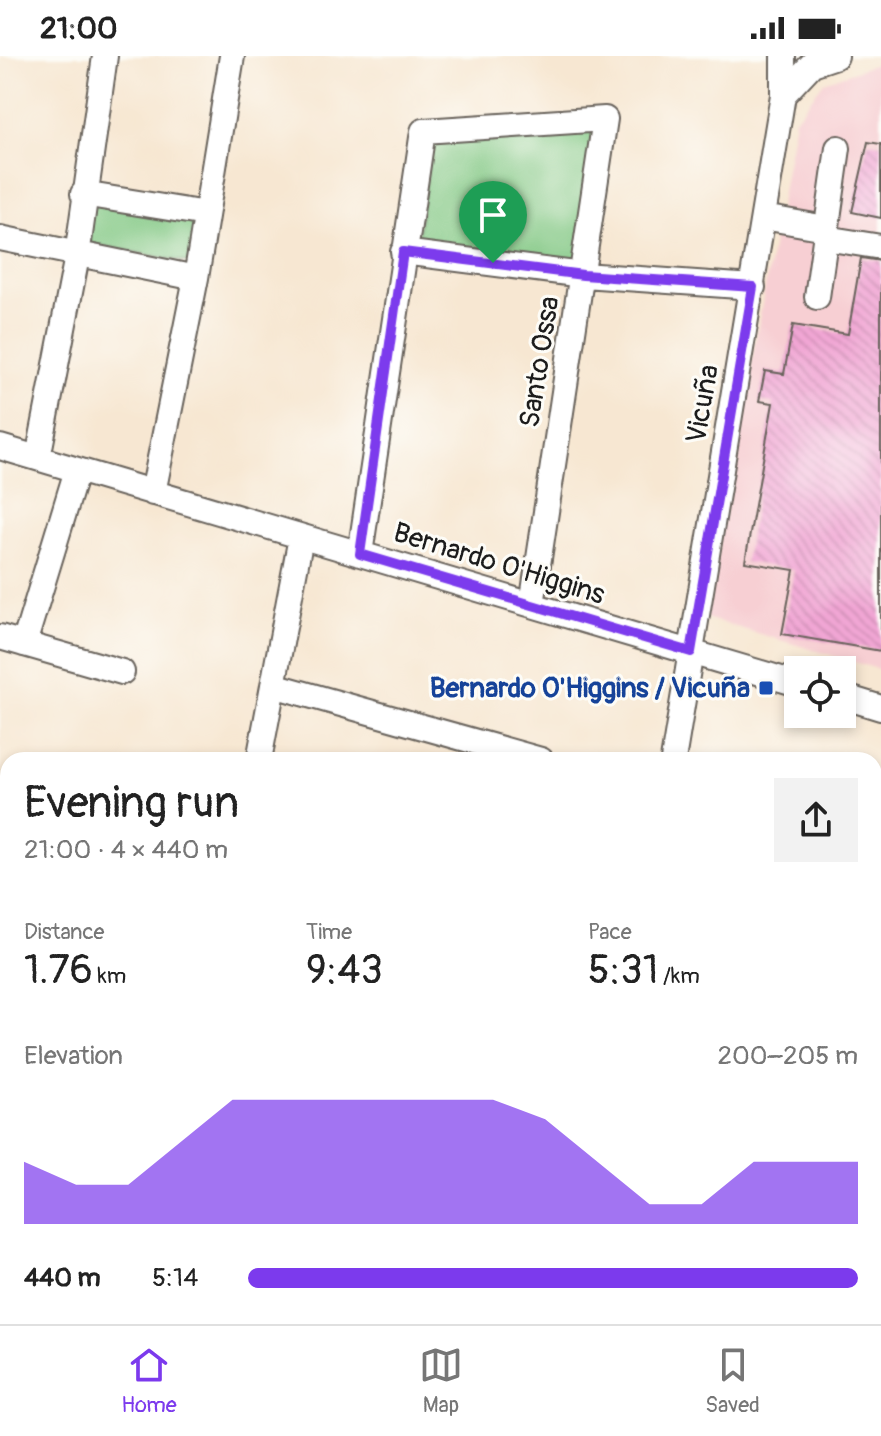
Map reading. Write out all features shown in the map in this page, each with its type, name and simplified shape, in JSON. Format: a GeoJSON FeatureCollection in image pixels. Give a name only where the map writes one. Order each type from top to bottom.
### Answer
{"type":"FeatureCollection","features":[{"type":"Feature","properties":{"kind":"street"},"geometry":{"type":"LineString","coordinates":[[38,458],[77,256],[83,194],[105,56]]}},
{"type":"Feature","properties":{"kind":"street"},"geometry":{"type":"LineString","coordinates":[[153,493],[196,278],[232,56]]}},
{"type":"Feature","properties":{"kind":"street","name":"Vicuña"},"geometry":{"type":"LineString","coordinates":[[674,752],[783,95],[783,56]]}},
{"type":"Feature","properties":{"kind":"street"},"geometry":{"type":"LineString","coordinates":[[783,95],[812,64],[836,56]]}},
{"type":"Feature","properties":{"kind":"street","name":"Santo Ossa"},"geometry":{"type":"LineString","coordinates":[[403,252],[423,131],[605,119],[532,605]]}},
{"type":"Feature","properties":{"kind":"street"},"geometry":{"type":"LineString","coordinates":[[817,297],[838,148]]}},
{"type":"Feature","properties":{"kind":"street"},"geometry":{"type":"LineString","coordinates":[[83,194],[206,214]]}},
{"type":"Feature","properties":{"kind":"street"},"geometry":{"type":"LineString","coordinates":[[763,217],[881,247]]}},
{"type":"Feature","properties":{"kind":"street"},"geometry":{"type":"LineString","coordinates":[[0,238],[196,278]]}},
{"type":"Feature","properties":{"kind":"street"},"geometry":{"type":"LineString","coordinates":[[360,554],[403,252],[583,275],[753,287]]}},
{"type":"Feature","properties":{"kind":"street","name":"Bernardo O'Higgins"},"geometry":{"type":"LineString","coordinates":[[0,447],[784,680]]}},
{"type":"Feature","properties":{"kind":"street"},"geometry":{"type":"LineString","coordinates":[[24,644],[77,470]]}},
{"type":"Feature","properties":{"kind":"street"},"geometry":{"type":"LineString","coordinates":[[260,752],[301,537]]}},
{"type":"Feature","properties":{"kind":"street"},"geometry":{"type":"LineString","coordinates":[[0,637],[122,672]]}},
{"type":"Feature","properties":{"kind":"street"},"geometry":{"type":"LineString","coordinates":[[273,685],[512,752]]}},
{"type":"Feature","properties":{"kind":"street"},"geometry":{"type":"LineString","coordinates":[[856,700],[881,708]]}},
{"type":"Feature","properties":{"kind":"shaded area"},"geometry":{"type":"Polygon","coordinates":[[[881,62],[881,670],[856,663],[856,656],[834,656],[706,618],[795,119],[824,82],[881,62]]]}},
{"type":"Feature","properties":{"kind":"green space"},"geometry":{"type":"Polygon","coordinates":[[[597,130],[579,263],[416,244],[432,140],[597,130]]]}},
{"type":"Feature","properties":{"kind":"green space"},"geometry":{"type":"Polygon","coordinates":[[[87,202],[194,220],[189,263],[86,243],[87,202]]]}},
{"type":"Feature","properties":{"kind":"building"},"geometry":{"type":"Polygon","coordinates":[[[868,142],[881,144],[881,218],[852,212],[868,142]]]}},
{"type":"Feature","properties":{"kind":"building"},"geometry":{"type":"Polygon","coordinates":[[[861,258],[881,261],[881,651],[782,634],[794,570],[745,562],[773,403],[759,401],[765,371],[784,374],[793,325],[848,334],[861,258]]]}},
{"type":"Feature","properties":{"kind":"place","name":"Bernardo O'Higgins / Vicuña"},"geometry":{"type":"Point","coordinates":[766,688]}},
{"type":"Feature","properties":{"kind":"route"},"geometry":{"type":"LineString","coordinates":[[403,252],[493,263],[583,275],[753,287],[691,652],[360,554],[403,252]]}}]}
